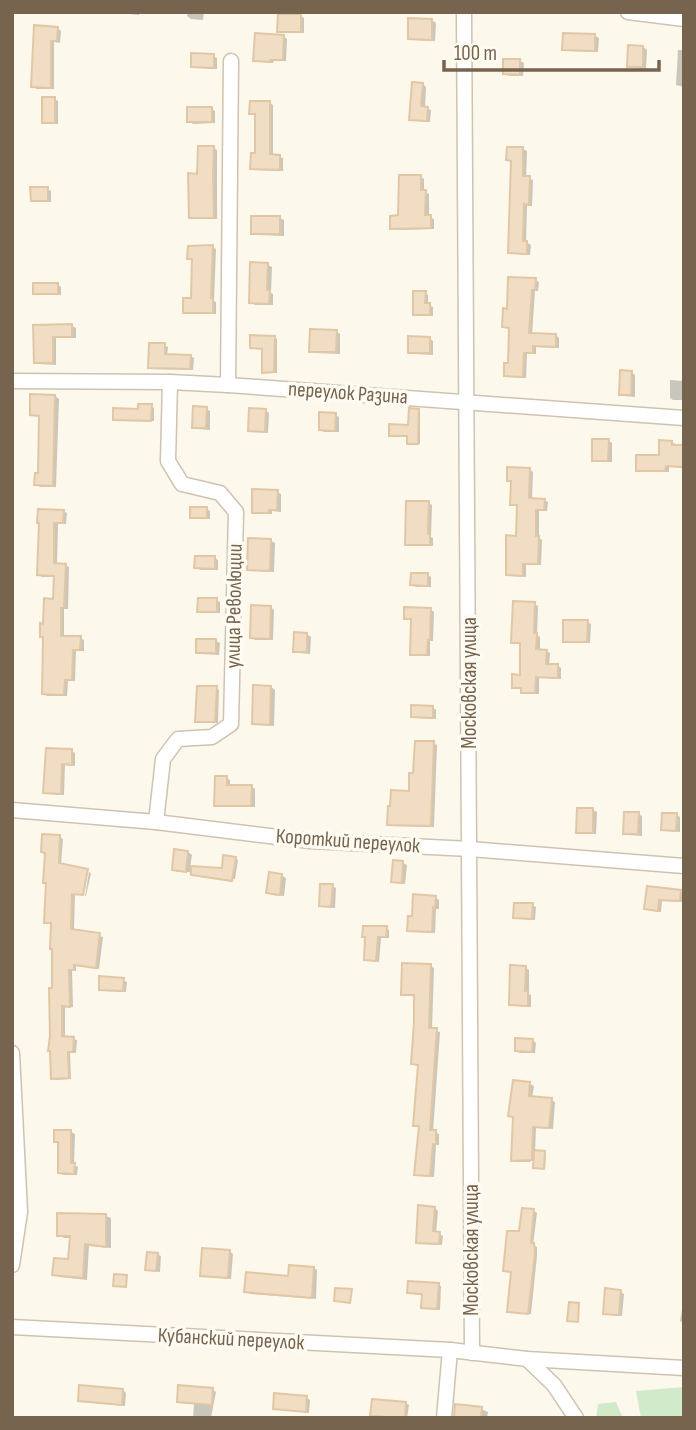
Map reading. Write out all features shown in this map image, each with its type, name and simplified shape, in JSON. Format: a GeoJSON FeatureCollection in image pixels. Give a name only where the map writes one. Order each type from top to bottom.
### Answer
{"type":"FeatureCollection","features":[{"type":"Feature","properties":{"kind":"street","name":"Московская улица"},"geometry":{"type":"LineString","coordinates":[[464,12],[472,1353]]}},
{"type":"Feature","properties":{"kind":"street"},"geometry":{"type":"LineString","coordinates":[[628,12],[684,19]]}},
{"type":"Feature","properties":{"kind":"street"},"geometry":{"type":"LineString","coordinates":[[228,385],[231,61]]}},
{"type":"Feature","properties":{"kind":"street","name":"переулок Разина"},"geometry":{"type":"LineString","coordinates":[[12,381],[228,385],[684,418]]}},
{"type":"Feature","properties":{"kind":"street","name":"улица Революции"},"geometry":{"type":"LineString","coordinates":[[156,822],[163,759],[178,739],[212,737],[230,724],[236,512],[220,493],[182,484],[168,461],[170,382]]}},
{"type":"Feature","properties":{"kind":"street","name":"Короткий переулок"},"geometry":{"type":"LineString","coordinates":[[12,810],[156,822],[310,841],[470,849],[684,866]]}},
{"type":"Feature","properties":{"kind":"street"},"geometry":{"type":"LineString","coordinates":[[12,1053],[20,1212],[12,1265]]}},
{"type":"Feature","properties":{"kind":"street","name":"Кубанский переулок"},"geometry":{"type":"LineString","coordinates":[[12,1327],[450,1350],[527,1359],[684,1368]]}},
{"type":"Feature","properties":{"kind":"street"},"geometry":{"type":"LineString","coordinates":[[444,1418],[450,1350]]}},
{"type":"Feature","properties":{"kind":"street"},"geometry":{"type":"LineString","coordinates":[[527,1359],[554,1384],[576,1418]]}},
{"type":"Feature","properties":{"kind":"green space"},"geometry":{"type":"Polygon","coordinates":[[[684,1387],[684,1418],[641,1418],[636,1391],[684,1387]]]}},
{"type":"Feature","properties":{"kind":"green space"},"geometry":{"type":"Polygon","coordinates":[[[616,1402],[623,1418],[596,1418],[598,1404],[616,1402]]]}},
{"type":"Feature","properties":{"kind":"building"},"geometry":{"type":"Polygon","coordinates":[[[278,14],[301,14],[301,32],[277,32],[278,14]]]}},
{"type":"Feature","properties":{"kind":"building"},"geometry":{"type":"Polygon","coordinates":[[[408,18],[432,19],[432,40],[408,39],[408,18]]]}},
{"type":"Feature","properties":{"kind":"building"},"geometry":{"type":"Polygon","coordinates":[[[34,25],[58,27],[57,41],[51,41],[51,88],[31,87],[34,25]]]}},
{"type":"Feature","properties":{"kind":"building"},"geometry":{"type":"Polygon","coordinates":[[[255,33],[284,35],[283,60],[253,61],[255,33]]]}},
{"type":"Feature","properties":{"kind":"building"},"geometry":{"type":"Polygon","coordinates":[[[563,33],[595,34],[595,51],[562,50],[563,33]]]}},
{"type":"Feature","properties":{"kind":"building"},"geometry":{"type":"Polygon","coordinates":[[[628,45],[643,46],[643,67],[627,67],[628,45]]]}},
{"type":"Feature","properties":{"kind":"building"},"geometry":{"type":"Polygon","coordinates":[[[191,53],[214,54],[214,68],[191,67],[191,53]]]}},
{"type":"Feature","properties":{"kind":"building"},"geometry":{"type":"Polygon","coordinates":[[[503,59],[520,59],[520,75],[503,74],[503,59]]]}},
{"type":"Feature","properties":{"kind":"building"},"geometry":{"type":"Polygon","coordinates":[[[412,82],[423,83],[421,106],[428,107],[427,121],[409,120],[412,82]]]}},
{"type":"Feature","properties":{"kind":"building"},"geometry":{"type":"Polygon","coordinates":[[[42,97],[55,97],[55,123],[42,123],[42,97]]]}},
{"type":"Feature","properties":{"kind":"building"},"geometry":{"type":"Polygon","coordinates":[[[250,101],[270,101],[270,154],[280,155],[280,170],[250,169],[251,153],[255,153],[255,114],[249,114],[250,101]]]}},
{"type":"Feature","properties":{"kind":"building"},"geometry":{"type":"Polygon","coordinates":[[[187,107],[212,107],[212,122],[187,122],[187,107]]]}},
{"type":"Feature","properties":{"kind":"building"},"geometry":{"type":"Polygon","coordinates":[[[198,146],[214,146],[214,218],[189,218],[188,173],[197,174],[198,146]]]}},
{"type":"Feature","properties":{"kind":"building"},"geometry":{"type":"Polygon","coordinates":[[[507,147],[523,147],[523,176],[530,176],[529,205],[524,204],[523,241],[527,241],[527,254],[508,253],[511,161],[506,160],[507,147]]]}},
{"type":"Feature","properties":{"kind":"building"},"geometry":{"type":"Polygon","coordinates":[[[399,175],[421,175],[421,190],[426,190],[425,215],[431,215],[431,228],[390,229],[390,216],[398,215],[399,175]]]}},
{"type":"Feature","properties":{"kind":"building"},"geometry":{"type":"Polygon","coordinates":[[[30,187],[48,187],[48,201],[31,201],[30,187]]]}},
{"type":"Feature","properties":{"kind":"building"},"geometry":{"type":"Polygon","coordinates":[[[251,216],[280,216],[280,234],[251,234],[251,216]]]}},
{"type":"Feature","properties":{"kind":"building"},"geometry":{"type":"Polygon","coordinates":[[[213,245],[213,313],[183,313],[183,298],[191,298],[192,259],[187,259],[188,246],[213,245]]]}},
{"type":"Feature","properties":{"kind":"building"},"geometry":{"type":"Polygon","coordinates":[[[250,262],[268,263],[269,304],[249,303],[250,262]]]}},
{"type":"Feature","properties":{"kind":"building"},"geometry":{"type":"Polygon","coordinates":[[[508,277],[536,278],[535,290],[532,290],[529,333],[556,334],[556,347],[533,346],[533,353],[524,353],[523,377],[504,376],[504,363],[508,363],[509,328],[502,327],[503,308],[507,309],[508,277]]]}},
{"type":"Feature","properties":{"kind":"building"},"geometry":{"type":"Polygon","coordinates":[[[33,283],[58,283],[58,294],[33,294],[33,283]]]}},
{"type":"Feature","properties":{"kind":"building"},"geometry":{"type":"Polygon","coordinates":[[[413,291],[426,291],[425,303],[430,303],[430,315],[413,315],[413,291]]]}},
{"type":"Feature","properties":{"kind":"building"},"geometry":{"type":"Polygon","coordinates":[[[72,324],[72,337],[53,337],[53,363],[34,363],[33,325],[72,324]]]}},
{"type":"Feature","properties":{"kind":"building"},"geometry":{"type":"Polygon","coordinates":[[[310,329],[337,330],[336,352],[309,352],[310,329]]]}},
{"type":"Feature","properties":{"kind":"building"},"geometry":{"type":"Polygon","coordinates":[[[250,335],[275,336],[274,372],[262,373],[262,349],[250,348],[250,335]]]}},
{"type":"Feature","properties":{"kind":"building"},"geometry":{"type":"Polygon","coordinates":[[[408,336],[430,337],[430,353],[408,353],[408,336]]]}},
{"type":"Feature","properties":{"kind":"building"},"geometry":{"type":"Polygon","coordinates":[[[149,343],[165,343],[165,354],[191,355],[190,369],[148,368],[149,343]]]}},
{"type":"Feature","properties":{"kind":"building"},"geometry":{"type":"Polygon","coordinates":[[[620,370],[632,371],[631,395],[619,395],[620,370]]]}},
{"type":"Feature","properties":{"kind":"building"},"geometry":{"type":"Polygon","coordinates":[[[30,394],[55,395],[53,486],[34,485],[35,473],[38,473],[39,416],[30,415],[30,394]]]}},
{"type":"Feature","properties":{"kind":"building"},"geometry":{"type":"Polygon","coordinates":[[[138,404],[152,404],[151,421],[113,420],[113,408],[138,409],[138,404]]]}},
{"type":"Feature","properties":{"kind":"building"},"geometry":{"type":"Polygon","coordinates":[[[193,406],[207,407],[206,428],[192,428],[193,406]]]}},
{"type":"Feature","properties":{"kind":"building"},"geometry":{"type":"Polygon","coordinates":[[[249,408],[266,409],[265,432],[248,431],[249,408]]]}},
{"type":"Feature","properties":{"kind":"building"},"geometry":{"type":"Polygon","coordinates":[[[409,408],[419,409],[418,444],[407,444],[407,436],[389,436],[389,424],[408,425],[409,408]]]}},
{"type":"Feature","properties":{"kind":"building"},"geometry":{"type":"Polygon","coordinates":[[[319,412],[336,413],[335,431],[319,430],[319,412]]]}},
{"type":"Feature","properties":{"kind":"building"},"geometry":{"type":"Polygon","coordinates":[[[592,439],[609,439],[608,461],[592,461],[592,439]]]}},
{"type":"Feature","properties":{"kind":"building"},"geometry":{"type":"Polygon","coordinates":[[[659,440],[672,441],[672,445],[684,445],[684,467],[666,466],[665,471],[636,471],[636,455],[659,455],[659,440]]]}},
{"type":"Feature","properties":{"kind":"building"},"geometry":{"type":"Polygon","coordinates":[[[507,467],[530,468],[529,498],[545,499],[544,510],[536,510],[538,564],[523,564],[523,576],[506,575],[506,535],[516,536],[517,505],[510,505],[511,481],[507,481],[507,467]]]}},
{"type":"Feature","properties":{"kind":"building"},"geometry":{"type":"Polygon","coordinates":[[[252,489],[278,490],[277,510],[252,513],[252,489]]]}},
{"type":"Feature","properties":{"kind":"building"},"geometry":{"type":"Polygon","coordinates":[[[406,501],[429,501],[430,545],[405,545],[406,501]]]}},
{"type":"Feature","properties":{"kind":"building"},"geometry":{"type":"Polygon","coordinates":[[[190,507],[207,507],[207,518],[190,518],[190,507]]]}},
{"type":"Feature","properties":{"kind":"building"},"geometry":{"type":"Polygon","coordinates":[[[38,509],[64,510],[63,523],[54,523],[54,563],[66,564],[61,636],[81,636],[80,650],[73,650],[72,680],[65,680],[64,695],[42,694],[43,637],[40,637],[40,623],[43,624],[44,598],[53,599],[54,576],[37,575],[38,509]]]}},
{"type":"Feature","properties":{"kind":"building"},"geometry":{"type":"Polygon","coordinates":[[[248,538],[271,539],[270,571],[247,570],[248,538]]]}},
{"type":"Feature","properties":{"kind":"building"},"geometry":{"type":"Polygon","coordinates":[[[195,556],[215,556],[215,569],[194,568],[195,556]]]}},
{"type":"Feature","properties":{"kind":"building"},"geometry":{"type":"Polygon","coordinates":[[[411,573],[428,573],[428,586],[410,585],[411,573]]]}},
{"type":"Feature","properties":{"kind":"building"},"geometry":{"type":"Polygon","coordinates":[[[198,598],[217,598],[217,612],[197,612],[198,598]]]}},
{"type":"Feature","properties":{"kind":"building"},"geometry":{"type":"Polygon","coordinates":[[[513,601],[535,602],[536,649],[547,650],[546,664],[558,664],[558,678],[536,677],[535,693],[521,693],[521,688],[512,688],[512,674],[520,675],[520,643],[511,643],[513,601]]]}},
{"type":"Feature","properties":{"kind":"building"},"geometry":{"type":"Polygon","coordinates":[[[251,605],[271,606],[270,639],[250,638],[251,605]]]}},
{"type":"Feature","properties":{"kind":"building"},"geometry":{"type":"Polygon","coordinates":[[[404,607],[431,608],[427,655],[410,655],[411,619],[404,619],[404,607]]]}},
{"type":"Feature","properties":{"kind":"building"},"geometry":{"type":"Polygon","coordinates":[[[563,620],[588,620],[587,642],[563,642],[563,620]]]}},
{"type":"Feature","properties":{"kind":"building"},"geometry":{"type":"Polygon","coordinates":[[[294,632],[307,633],[307,652],[293,652],[294,632]]]}},
{"type":"Feature","properties":{"kind":"building"},"geometry":{"type":"Polygon","coordinates":[[[196,639],[216,639],[216,653],[196,653],[196,639]]]}},
{"type":"Feature","properties":{"kind":"building"},"geometry":{"type":"Polygon","coordinates":[[[253,685],[271,686],[270,725],[252,724],[253,685]]]}},
{"type":"Feature","properties":{"kind":"building"},"geometry":{"type":"Polygon","coordinates":[[[197,686],[217,686],[215,722],[195,722],[197,686]]]}},
{"type":"Feature","properties":{"kind":"building"},"geometry":{"type":"Polygon","coordinates":[[[411,705],[433,706],[433,718],[411,717],[411,705]]]}},
{"type":"Feature","properties":{"kind":"building"},"geometry":{"type":"Polygon","coordinates":[[[415,741],[434,741],[431,826],[387,825],[391,790],[409,791],[409,773],[413,773],[415,741]]]}},
{"type":"Feature","properties":{"kind":"building"},"geometry":{"type":"Polygon","coordinates":[[[46,748],[72,749],[72,765],[62,764],[61,794],[43,793],[46,748]]]}},
{"type":"Feature","properties":{"kind":"building"},"geometry":{"type":"Polygon","coordinates":[[[215,776],[227,776],[227,785],[252,785],[251,806],[214,806],[215,776]]]}},
{"type":"Feature","properties":{"kind":"building"},"geometry":{"type":"Polygon","coordinates":[[[577,808],[593,808],[593,833],[576,833],[577,808]]]}},
{"type":"Feature","properties":{"kind":"building"},"geometry":{"type":"Polygon","coordinates":[[[624,812],[639,812],[638,834],[623,834],[624,812]]]}},
{"type":"Feature","properties":{"kind":"building"},"geometry":{"type":"Polygon","coordinates":[[[662,813],[677,813],[676,831],[661,830],[662,813]]]}},
{"type":"Feature","properties":{"kind":"building"},"geometry":{"type":"Polygon","coordinates":[[[42,834],[60,835],[59,863],[88,869],[83,895],[72,894],[71,929],[100,933],[96,968],[74,965],[74,970],[69,970],[70,1007],[62,1006],[62,1036],[74,1037],[73,1052],[68,1052],[69,1078],[51,1079],[48,1051],[52,949],[51,923],[44,923],[46,883],[43,883],[45,853],[41,852],[42,834]]]}},
{"type":"Feature","properties":{"kind":"building"},"geometry":{"type":"Polygon","coordinates":[[[174,849],[188,851],[186,872],[172,870],[174,849]]]}},
{"type":"Feature","properties":{"kind":"building"},"geometry":{"type":"Polygon","coordinates":[[[223,855],[236,857],[232,881],[191,875],[191,866],[222,868],[223,855]]]}},
{"type":"Feature","properties":{"kind":"building"},"geometry":{"type":"Polygon","coordinates":[[[393,860],[403,861],[402,883],[391,882],[393,860]]]}},
{"type":"Feature","properties":{"kind":"building"},"geometry":{"type":"Polygon","coordinates":[[[269,872],[282,874],[280,895],[266,893],[269,872]]]}},
{"type":"Feature","properties":{"kind":"building"},"geometry":{"type":"Polygon","coordinates":[[[320,884],[333,884],[331,907],[319,906],[320,884]]]}},
{"type":"Feature","properties":{"kind":"building"},"geometry":{"type":"Polygon","coordinates":[[[647,886],[681,890],[680,901],[659,900],[658,911],[644,909],[647,886]]]}},
{"type":"Feature","properties":{"kind":"building"},"geometry":{"type":"Polygon","coordinates":[[[413,894],[436,896],[432,932],[407,931],[408,916],[412,916],[413,894]]]}},
{"type":"Feature","properties":{"kind":"building"},"geometry":{"type":"Polygon","coordinates":[[[514,903],[533,903],[532,919],[513,918],[514,903]]]}},
{"type":"Feature","properties":{"kind":"building"},"geometry":{"type":"Polygon","coordinates":[[[363,926],[387,926],[386,937],[378,937],[376,961],[364,960],[363,926]]]}},
{"type":"Feature","properties":{"kind":"building"},"geometry":{"type":"Polygon","coordinates":[[[402,963],[431,964],[429,1028],[437,1028],[430,1130],[436,1130],[436,1144],[433,1144],[430,1176],[414,1175],[419,1126],[413,1126],[418,1065],[411,1064],[414,995],[401,995],[402,963]]]}},
{"type":"Feature","properties":{"kind":"building"},"geometry":{"type":"Polygon","coordinates":[[[510,965],[526,966],[525,991],[528,991],[528,1006],[509,1005],[510,965]]]}},
{"type":"Feature","properties":{"kind":"building"},"geometry":{"type":"Polygon","coordinates":[[[99,976],[124,978],[123,991],[99,990],[99,976]]]}},
{"type":"Feature","properties":{"kind":"building"},"geometry":{"type":"Polygon","coordinates":[[[515,1038],[533,1039],[532,1052],[515,1051],[515,1038]]]}},
{"type":"Feature","properties":{"kind":"building"},"geometry":{"type":"Polygon","coordinates":[[[513,1080],[530,1082],[529,1096],[552,1098],[549,1128],[533,1127],[532,1160],[511,1161],[513,1117],[508,1116],[513,1080]]]}},
{"type":"Feature","properties":{"kind":"building"},"geometry":{"type":"Polygon","coordinates":[[[54,1130],[71,1130],[71,1163],[75,1163],[74,1174],[58,1173],[58,1142],[54,1142],[54,1130]]]}},
{"type":"Feature","properties":{"kind":"building"},"geometry":{"type":"Polygon","coordinates":[[[534,1150],[545,1151],[544,1169],[533,1168],[534,1150]]]}},
{"type":"Feature","properties":{"kind":"building"},"geometry":{"type":"Polygon","coordinates":[[[418,1205],[435,1207],[433,1231],[440,1232],[439,1244],[416,1243],[418,1205]]]}},
{"type":"Feature","properties":{"kind":"building"},"geometry":{"type":"Polygon","coordinates":[[[522,1208],[534,1209],[531,1243],[534,1243],[535,1253],[528,1314],[507,1312],[511,1272],[503,1271],[507,1231],[519,1231],[522,1208]]]}},
{"type":"Feature","properties":{"kind":"building"},"geometry":{"type":"Polygon","coordinates":[[[57,1213],[106,1214],[106,1247],[85,1244],[83,1278],[52,1275],[54,1258],[68,1259],[70,1236],[57,1236],[57,1213]]]}},
{"type":"Feature","properties":{"kind":"building"},"geometry":{"type":"Polygon","coordinates":[[[202,1248],[230,1250],[228,1278],[200,1276],[202,1248]]]}},
{"type":"Feature","properties":{"kind":"building"},"geometry":{"type":"Polygon","coordinates":[[[147,1252],[158,1253],[156,1271],[145,1270],[147,1252]]]}},
{"type":"Feature","properties":{"kind":"building"},"geometry":{"type":"Polygon","coordinates":[[[289,1265],[314,1267],[312,1298],[244,1292],[246,1272],[288,1276],[289,1265]]]}},
{"type":"Feature","properties":{"kind":"building"},"geometry":{"type":"Polygon","coordinates":[[[114,1274],[127,1275],[126,1287],[113,1286],[114,1274]]]}},
{"type":"Feature","properties":{"kind":"building"},"geometry":{"type":"Polygon","coordinates":[[[408,1281],[439,1283],[437,1309],[421,1308],[422,1294],[407,1293],[408,1281]]]}},
{"type":"Feature","properties":{"kind":"building"},"geometry":{"type":"Polygon","coordinates":[[[335,1288],[352,1289],[350,1303],[334,1301],[335,1288]]]}},
{"type":"Feature","properties":{"kind":"building"},"geometry":{"type":"Polygon","coordinates":[[[605,1288],[621,1290],[619,1315],[603,1314],[605,1288]]]}},
{"type":"Feature","properties":{"kind":"building"},"geometry":{"type":"Polygon","coordinates":[[[569,1302],[579,1303],[578,1322],[567,1321],[569,1302]]]}},
{"type":"Feature","properties":{"kind":"building"},"geometry":{"type":"Polygon","coordinates":[[[79,1385],[123,1389],[122,1405],[78,1401],[79,1385]]]}},
{"type":"Feature","properties":{"kind":"building"},"geometry":{"type":"Polygon","coordinates":[[[178,1385],[213,1388],[212,1405],[177,1402],[178,1385]]]}},
{"type":"Feature","properties":{"kind":"building"},"geometry":{"type":"Polygon","coordinates":[[[274,1393],[307,1396],[306,1412],[273,1409],[274,1393]]]}},
{"type":"Feature","properties":{"kind":"building"},"geometry":{"type":"Polygon","coordinates":[[[372,1399],[406,1402],[405,1418],[370,1416],[372,1399]]]}},
{"type":"Feature","properties":{"kind":"building"},"geometry":{"type":"Polygon","coordinates":[[[455,1404],[482,1407],[481,1418],[454,1418],[455,1404]]]}}]}
